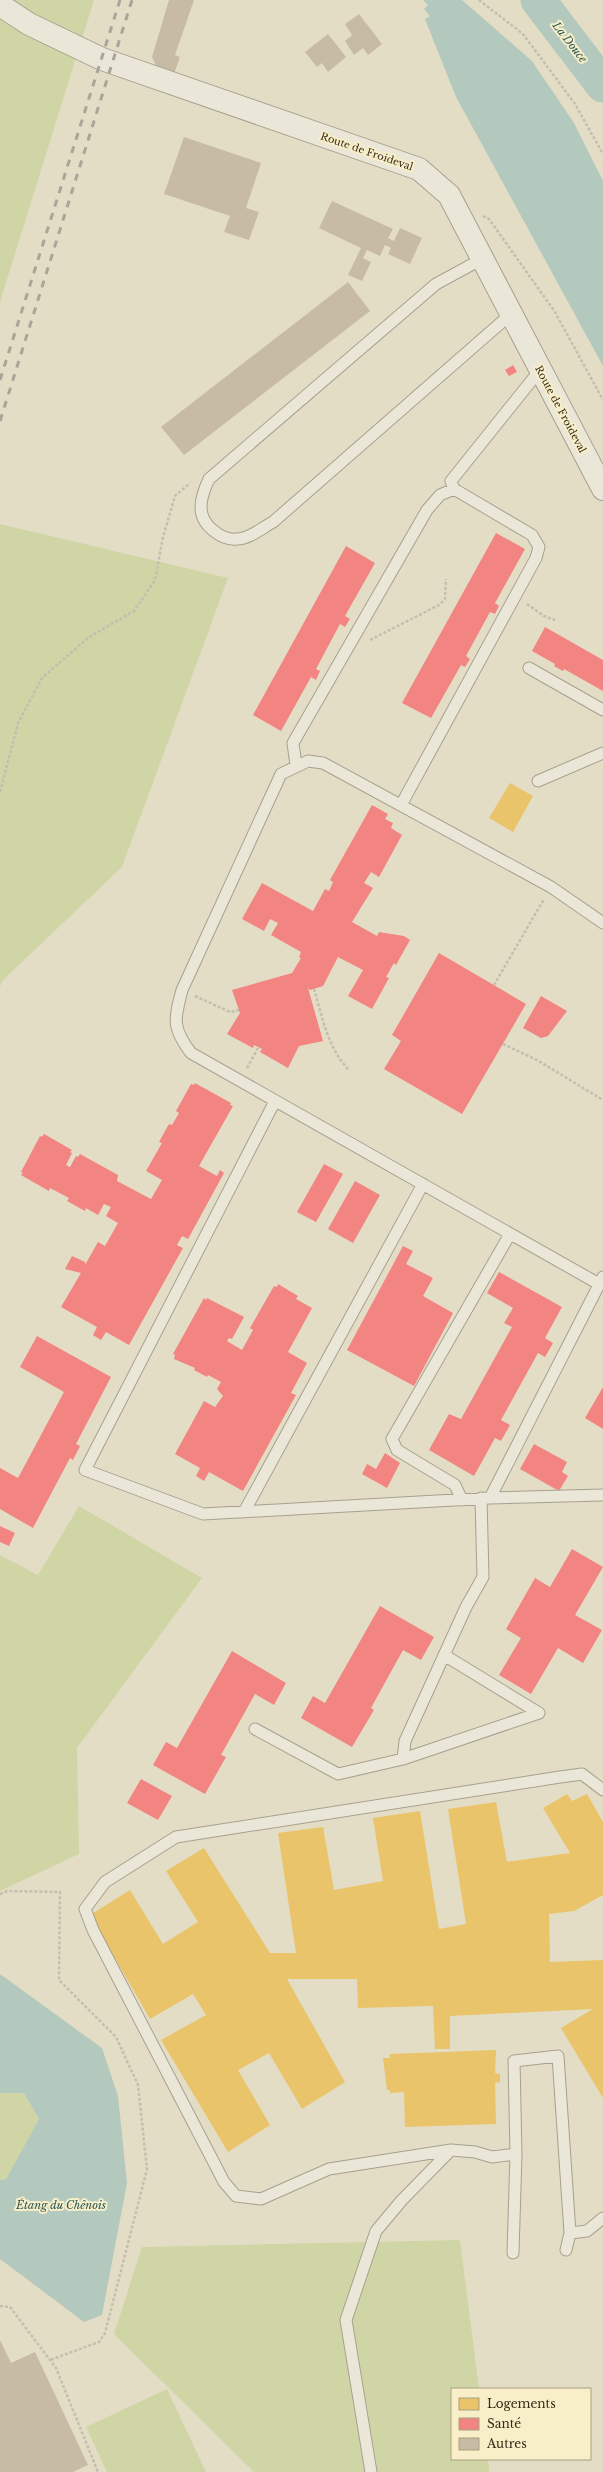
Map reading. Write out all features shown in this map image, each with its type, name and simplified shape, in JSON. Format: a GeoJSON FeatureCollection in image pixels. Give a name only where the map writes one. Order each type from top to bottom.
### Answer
{"type":"FeatureCollection","features":[{"type":"Feature","properties":{"kind":"street","name":"Route de Froideval"},"geometry":{"type":"LineString","coordinates":[[0,5],[29,24],[79,49],[419,169],[449,195],[603,489]]}},
{"type":"Feature","properties":{"kind":"lane"},"geometry":{"type":"LineString","coordinates":[[482,259],[436,284],[209,479],[202,494],[200,507],[203,519],[221,536],[237,539],[254,534],[273,522],[511,314]]}},
{"type":"Feature","properties":{"kind":"lane"},"geometry":{"type":"LineString","coordinates":[[401,805],[536,558],[539,547],[532,535],[454,489],[451,481],[540,370]]}},
{"type":"Feature","properties":{"kind":"lane"},"geometry":{"type":"LineString","coordinates":[[296,765],[293,743],[426,510],[440,495],[454,489]]}},
{"type":"Feature","properties":{"kind":"lane"},"geometry":{"type":"LineString","coordinates":[[529,668],[603,710]]}},
{"type":"Feature","properties":{"kind":"lane"},"geometry":{"type":"LineString","coordinates":[[538,781],[603,753]]}},
{"type":"Feature","properties":{"kind":"lane"},"geometry":{"type":"LineString","coordinates":[[403,1759],[405,1741],[444,1655],[483,1577],[486,1498],[601,1281],[510,1234],[191,1053],[178,1036],[175,1015],[182,990],[281,774],[296,765],[308,761],[323,763],[551,887],[603,923]]}},
{"type":"Feature","properties":{"kind":"lane"},"geometry":{"type":"LineString","coordinates":[[275,1101],[85,1470],[203,1514],[486,1498],[603,1495]]}},
{"type":"Feature","properties":{"kind":"lane"},"geometry":{"type":"LineString","coordinates":[[244,1512],[423,1184]]}},
{"type":"Feature","properties":{"kind":"lane"},"geometry":{"type":"LineString","coordinates":[[462,1500],[455,1485],[397,1450],[392,1438],[510,1234]]}},
{"type":"Feature","properties":{"kind":"lane"},"geometry":{"type":"LineString","coordinates":[[255,1729],[338,1774],[403,1759],[539,1713],[444,1655]]}},
{"type":"Feature","properties":{"kind":"lane"},"geometry":{"type":"LineString","coordinates":[[516,2154],[492,2157],[475,2152],[451,2150],[329,2169],[261,2199],[236,2196],[221,2175],[93,1930],[85,1909],[105,1882],[176,1837],[582,1774],[603,1790]]}},
{"type":"Feature","properties":{"kind":"lane"},"geometry":{"type":"LineString","coordinates":[[513,2253],[516,2154],[514,2061],[558,2056],[570,2233],[566,2250]]}},
{"type":"Feature","properties":{"kind":"lane"},"geometry":{"type":"LineString","coordinates":[[371,2472],[346,2320],[376,2231],[402,2200],[451,2150]]}},
{"type":"Feature","properties":{"kind":"lane"},"geometry":{"type":"LineString","coordinates":[[570,2233],[588,2231],[603,2218]]}},
{"type":"Feature","properties":{"kind":"path"},"geometry":{"type":"LineString","coordinates":[[479,0],[523,34],[576,104],[603,154]]}},
{"type":"Feature","properties":{"kind":"path"},"geometry":{"type":"LineString","coordinates":[[457,211],[464,206],[489,219],[555,312],[603,400]]}},
{"type":"Feature","properties":{"kind":"path"},"geometry":{"type":"LineString","coordinates":[[349,645],[358,646],[439,605],[445,600],[446,579]]}},
{"type":"Feature","properties":{"kind":"path"},"geometry":{"type":"LineString","coordinates":[[516,596],[544,616],[555,620]]}},
{"type":"Feature","properties":{"kind":"path"},"geometry":{"type":"LineString","coordinates":[[494,985],[551,887]]}},
{"type":"Feature","properties":{"kind":"path"},"geometry":{"type":"LineString","coordinates":[[314,989],[328,1036],[342,1062],[349,1070]]}},
{"type":"Feature","properties":{"kind":"path"},"geometry":{"type":"LineString","coordinates":[[182,990],[230,1012],[239,1010]]}},
{"type":"Feature","properties":{"kind":"path"},"geometry":{"type":"LineString","coordinates":[[503,1044],[537,1060],[603,1100]]}},
{"type":"Feature","properties":{"kind":"path"},"geometry":{"type":"LineString","coordinates":[[240,1081],[258,1048]]}},
{"type":"Feature","properties":{"kind":"path"},"geometry":{"type":"LineString","coordinates":[[0,1894],[7,1891],[60,1892],[59,1980],[116,2037],[138,2085],[147,2169],[105,2334],[99,2342],[50,2360]]}},
{"type":"Feature","properties":{"kind":"path"},"geometry":{"type":"LineString","coordinates":[[0,2306],[10,2307],[56,2368],[98,2472]]}},
{"type":"Feature","properties":{"kind":"green space"},"geometry":{"type":"Polygon","coordinates":[[[0,0],[94,0],[0,302],[0,0]]]}},
{"type":"Feature","properties":{"kind":"green space"},"geometry":{"type":"Polygon","coordinates":[[[0,524],[228,578],[122,867],[2,981],[0,987],[0,524]]]}},
{"type":"Feature","properties":{"kind":"green space"},"geometry":{"type":"Polygon","coordinates":[[[79,1506],[202,1578],[77,1748],[79,1854],[0,1891],[0,1555],[38,1575],[79,1506]]]}},
{"type":"Feature","properties":{"kind":"green space"},"geometry":{"type":"Polygon","coordinates":[[[0,2093],[24,2093],[39,2119],[6,2179],[0,2180],[0,2093]]]}},
{"type":"Feature","properties":{"kind":"green space"},"geometry":{"type":"Polygon","coordinates":[[[460,2240],[479,2388],[451,2388],[451,2460],[488,2460],[489,2472],[254,2472],[114,2334],[142,2247],[460,2240]]]}},
{"type":"Feature","properties":{"kind":"green space"},"geometry":{"type":"Polygon","coordinates":[[[167,2389],[206,2472],[107,2472],[86,2427],[167,2389]]]}},
{"type":"Feature","properties":{"kind":"water"},"geometry":{"type":"Polygon","coordinates":[[[423,0],[462,0],[532,61],[574,123],[603,181],[603,366],[456,97],[425,19],[430,16],[424,9],[428,5],[423,0]]]}},
{"type":"Feature","properties":{"kind":"water","name":"Étang du Chênois"},"geometry":{"type":"Polygon","coordinates":[[[0,1974],[102,2048],[118,2096],[127,2183],[102,2315],[84,2322],[0,2259],[0,2180],[6,2179],[39,2119],[24,2093],[0,2093],[0,1974]]]}},
{"type":"Feature","properties":{"kind":"building: Logements"},"geometry":{"type":"Polygon","coordinates":[[[510,783],[533,796],[513,832],[489,818],[510,783]]]}},
{"type":"Feature","properties":{"kind":"building: Logements"},"geometry":{"type":"Polygon","coordinates":[[[567,1794],[572,1801],[587,1794],[603,1822],[603,1895],[574,1911],[549,1914],[550,1962],[603,1960],[603,2098],[561,2028],[593,2009],[450,2016],[450,2049],[435,2049],[433,2006],[358,2008],[357,1979],[287,1979],[345,2082],[302,2109],[269,2053],[238,2070],[270,2125],[228,2152],[161,2040],[206,2015],[193,1994],[150,2019],[90,1915],[130,1890],[163,1944],[198,1922],[166,1871],[204,1848],[270,1953],[296,1953],[278,1833],[323,1827],[334,1890],[383,1881],[373,1818],[420,1811],[439,1929],[466,1924],[448,1809],[496,1802],[507,1862],[570,1853],[543,1808],[567,1794]]]}},
{"type":"Feature","properties":{"kind":"building: Logements"},"geometry":{"type":"Polygon","coordinates":[[[496,2050],[495,2073],[500,2074],[500,2082],[495,2083],[496,2124],[405,2127],[404,2092],[390,2093],[390,2090],[387,2090],[383,2058],[390,2058],[390,2054],[496,2050]]]}},
{"type":"Feature","properties":{"kind":"building: Santé"},"geometry":{"type":"Polygon","coordinates":[[[513,365],[517,372],[509,376],[505,370],[513,365]]]}},
{"type":"Feature","properties":{"kind":"building: Santé"},"geometry":{"type":"Polygon","coordinates":[[[496,533],[525,549],[495,603],[499,606],[495,614],[490,612],[466,656],[470,659],[465,667],[461,665],[431,718],[402,703],[496,533]]]}},
{"type":"Feature","properties":{"kind":"building: Santé"},"geometry":{"type":"Polygon","coordinates":[[[346,546],[375,563],[345,616],[350,619],[345,627],[340,624],[316,669],[320,671],[316,680],[311,677],[281,731],[253,715],[346,546]]]}},
{"type":"Feature","properties":{"kind":"building: Santé"},"geometry":{"type":"Polygon","coordinates":[[[545,627],[603,660],[603,691],[564,669],[563,671],[554,666],[555,664],[532,651],[545,627]]]}},
{"type":"Feature","properties":{"kind":"building: Santé"},"geometry":{"type":"Polygon","coordinates":[[[372,805],[388,814],[385,819],[393,823],[391,828],[402,835],[379,877],[371,872],[364,883],[373,888],[352,922],[377,936],[379,932],[404,936],[410,940],[396,965],[394,963],[386,977],[389,978],[372,1009],[348,996],[363,970],[338,957],[323,986],[310,990],[308,988],[323,1041],[299,1046],[288,1068],[260,1052],[262,1049],[254,1045],[253,1048],[227,1034],[240,1013],[232,990],[292,973],[301,958],[299,957],[301,952],[271,935],[278,923],[270,919],[264,931],[242,919],[262,883],[313,911],[325,889],[329,891],[333,882],[330,880],[372,805]]]}},
{"type":"Feature","properties":{"kind":"building: Santé"},"geometry":{"type":"Polygon","coordinates":[[[439,953],[526,1004],[462,1114],[384,1069],[401,1041],[392,1035],[439,953]]]}},
{"type":"Feature","properties":{"kind":"building: Santé"},"geometry":{"type":"Polygon","coordinates":[[[541,996],[567,1011],[548,1036],[541,1038],[523,1028],[541,996]]]}},
{"type":"Feature","properties":{"kind":"building: Santé"},"geometry":{"type":"Polygon","coordinates":[[[195,1083],[231,1103],[230,1105],[233,1106],[199,1166],[217,1176],[220,1170],[224,1173],[188,1239],[182,1236],[177,1245],[183,1248],[129,1345],[106,1332],[101,1340],[93,1335],[97,1327],[61,1307],[81,1273],[65,1269],[72,1256],[85,1262],[85,1265],[98,1242],[105,1246],[118,1223],[106,1216],[111,1207],[104,1204],[98,1215],[86,1208],[85,1211],[67,1201],[69,1198],[50,1188],[49,1191],[21,1175],[23,1173],[21,1172],[40,1136],[42,1137],[44,1134],[72,1150],[66,1165],[70,1167],[76,1156],[78,1157],[80,1154],[118,1175],[117,1181],[151,1199],[162,1180],[146,1171],[162,1143],[159,1142],[169,1124],[172,1125],[179,1113],[176,1111],[191,1084],[194,1085],[195,1083]]]}},
{"type":"Feature","properties":{"kind":"building: Santé"},"geometry":{"type":"Polygon","coordinates":[[[324,1164],[343,1174],[316,1222],[297,1212],[324,1164]]]}},
{"type":"Feature","properties":{"kind":"building: Santé"},"geometry":{"type":"Polygon","coordinates":[[[355,1181],[380,1195],[353,1243],[328,1229],[355,1181]]]}},
{"type":"Feature","properties":{"kind":"building: Santé"},"geometry":{"type":"Polygon","coordinates":[[[403,1246],[413,1251],[406,1264],[433,1278],[423,1296],[453,1313],[414,1386],[347,1350],[403,1246]]]}},
{"type":"Feature","properties":{"kind":"building: Santé"},"geometry":{"type":"Polygon","coordinates":[[[499,1272],[562,1307],[545,1338],[553,1343],[545,1357],[538,1353],[501,1420],[510,1425],[501,1441],[495,1438],[474,1476],[429,1450],[449,1414],[461,1419],[512,1327],[504,1323],[513,1308],[487,1293],[499,1272]]]}},
{"type":"Feature","properties":{"kind":"building: Santé"},"geometry":{"type":"Polygon","coordinates":[[[278,1284],[298,1296],[296,1299],[312,1308],[288,1352],[307,1363],[291,1393],[296,1395],[243,1491],[209,1472],[204,1481],[196,1476],[200,1468],[175,1454],[204,1401],[215,1407],[223,1396],[217,1389],[221,1382],[208,1375],[207,1377],[194,1370],[195,1368],[174,1359],[175,1355],[173,1354],[204,1298],[206,1300],[207,1298],[244,1317],[232,1339],[229,1338],[227,1341],[242,1350],[253,1330],[250,1328],[274,1286],[277,1287],[278,1284]]]}},
{"type":"Feature","properties":{"kind":"building: Santé"},"geometry":{"type":"Polygon","coordinates":[[[37,1336],[111,1377],[76,1444],[80,1446],[73,1460],[70,1458],[33,1528],[0,1509],[0,1468],[18,1478],[64,1392],[20,1367],[37,1336]]]}},
{"type":"Feature","properties":{"kind":"building: Santé"},"geometry":{"type":"Polygon","coordinates":[[[603,1387],[603,1429],[585,1418],[603,1387]]]}},
{"type":"Feature","properties":{"kind":"building: Santé"},"geometry":{"type":"Polygon","coordinates":[[[534,1444],[567,1462],[562,1472],[568,1476],[559,1491],[520,1469],[534,1444]]]}},
{"type":"Feature","properties":{"kind":"building: Santé"},"geometry":{"type":"Polygon","coordinates":[[[385,1453],[400,1463],[387,1488],[362,1474],[367,1464],[376,1469],[385,1453]]]}},
{"type":"Feature","properties":{"kind":"building: Santé"},"geometry":{"type":"Polygon","coordinates":[[[0,1526],[15,1533],[9,1546],[0,1542],[0,1526]]]}},
{"type":"Feature","properties":{"kind":"building: Santé"},"geometry":{"type":"Polygon","coordinates":[[[572,1549],[603,1567],[575,1615],[602,1630],[583,1663],[558,1648],[531,1694],[499,1675],[521,1638],[506,1629],[535,1578],[550,1587],[572,1549]]]}},
{"type":"Feature","properties":{"kind":"building: Santé"},"geometry":{"type":"Polygon","coordinates":[[[380,1606],[434,1637],[421,1660],[403,1650],[371,1708],[374,1710],[352,1747],[301,1718],[313,1696],[325,1703],[380,1606]]]}},
{"type":"Feature","properties":{"kind":"building: Santé"},"geometry":{"type":"Polygon","coordinates":[[[232,1651],[286,1683],[274,1705],[255,1694],[221,1755],[226,1757],[205,1794],[153,1765],[166,1742],[177,1748],[232,1651]]]}},
{"type":"Feature","properties":{"kind":"building: Santé"},"geometry":{"type":"Polygon","coordinates":[[[141,1779],[172,1796],[158,1820],[127,1803],[141,1779]]]}},
{"type":"Feature","properties":{"kind":"building: Autres"},"geometry":{"type":"Polygon","coordinates":[[[169,0],[194,0],[175,55],[180,57],[174,74],[157,68],[152,57],[169,0]]]}},
{"type":"Feature","properties":{"kind":"building: Autres"},"geometry":{"type":"Polygon","coordinates":[[[359,14],[382,44],[368,55],[363,48],[354,55],[345,41],[352,35],[345,24],[359,14]]]}},
{"type":"Feature","properties":{"kind":"building: Autres"},"geometry":{"type":"Polygon","coordinates":[[[328,34],[346,57],[328,72],[322,63],[317,67],[305,52],[328,34]]]}},
{"type":"Feature","properties":{"kind":"building: Autres"},"geometry":{"type":"Polygon","coordinates":[[[184,137],[261,163],[246,208],[259,212],[249,240],[224,232],[230,216],[164,194],[184,137]]]}},
{"type":"Feature","properties":{"kind":"building: Autres"},"geometry":{"type":"Polygon","coordinates":[[[332,201],[393,229],[388,238],[394,241],[400,228],[422,238],[410,264],[388,254],[391,248],[385,245],[380,256],[367,250],[363,258],[371,262],[362,281],[348,275],[361,248],[319,228],[332,201]]]}},
{"type":"Feature","properties":{"kind":"building: Autres"},"geometry":{"type":"Polygon","coordinates":[[[348,282],[370,311],[184,455],[161,427],[348,282]]]}},
{"type":"Feature","properties":{"kind":"building: Autres"},"geometry":{"type":"Polygon","coordinates":[[[0,2340],[11,2363],[35,2352],[88,2465],[73,2472],[0,2472],[0,2340]]]}},
{"type":"Feature","properties":{"kind":"waterway","name":"La Douce"},"geometry":{"type":"LineString","coordinates":[[538,0],[603,85]]}},
{"type":"Feature","properties":{"kind":"railway"},"geometry":{"type":"LineString","coordinates":[[0,380],[120,0]]}},
{"type":"Feature","properties":{"kind":"railway"},"geometry":{"type":"LineString","coordinates":[[0,421],[132,0]]}}]}
